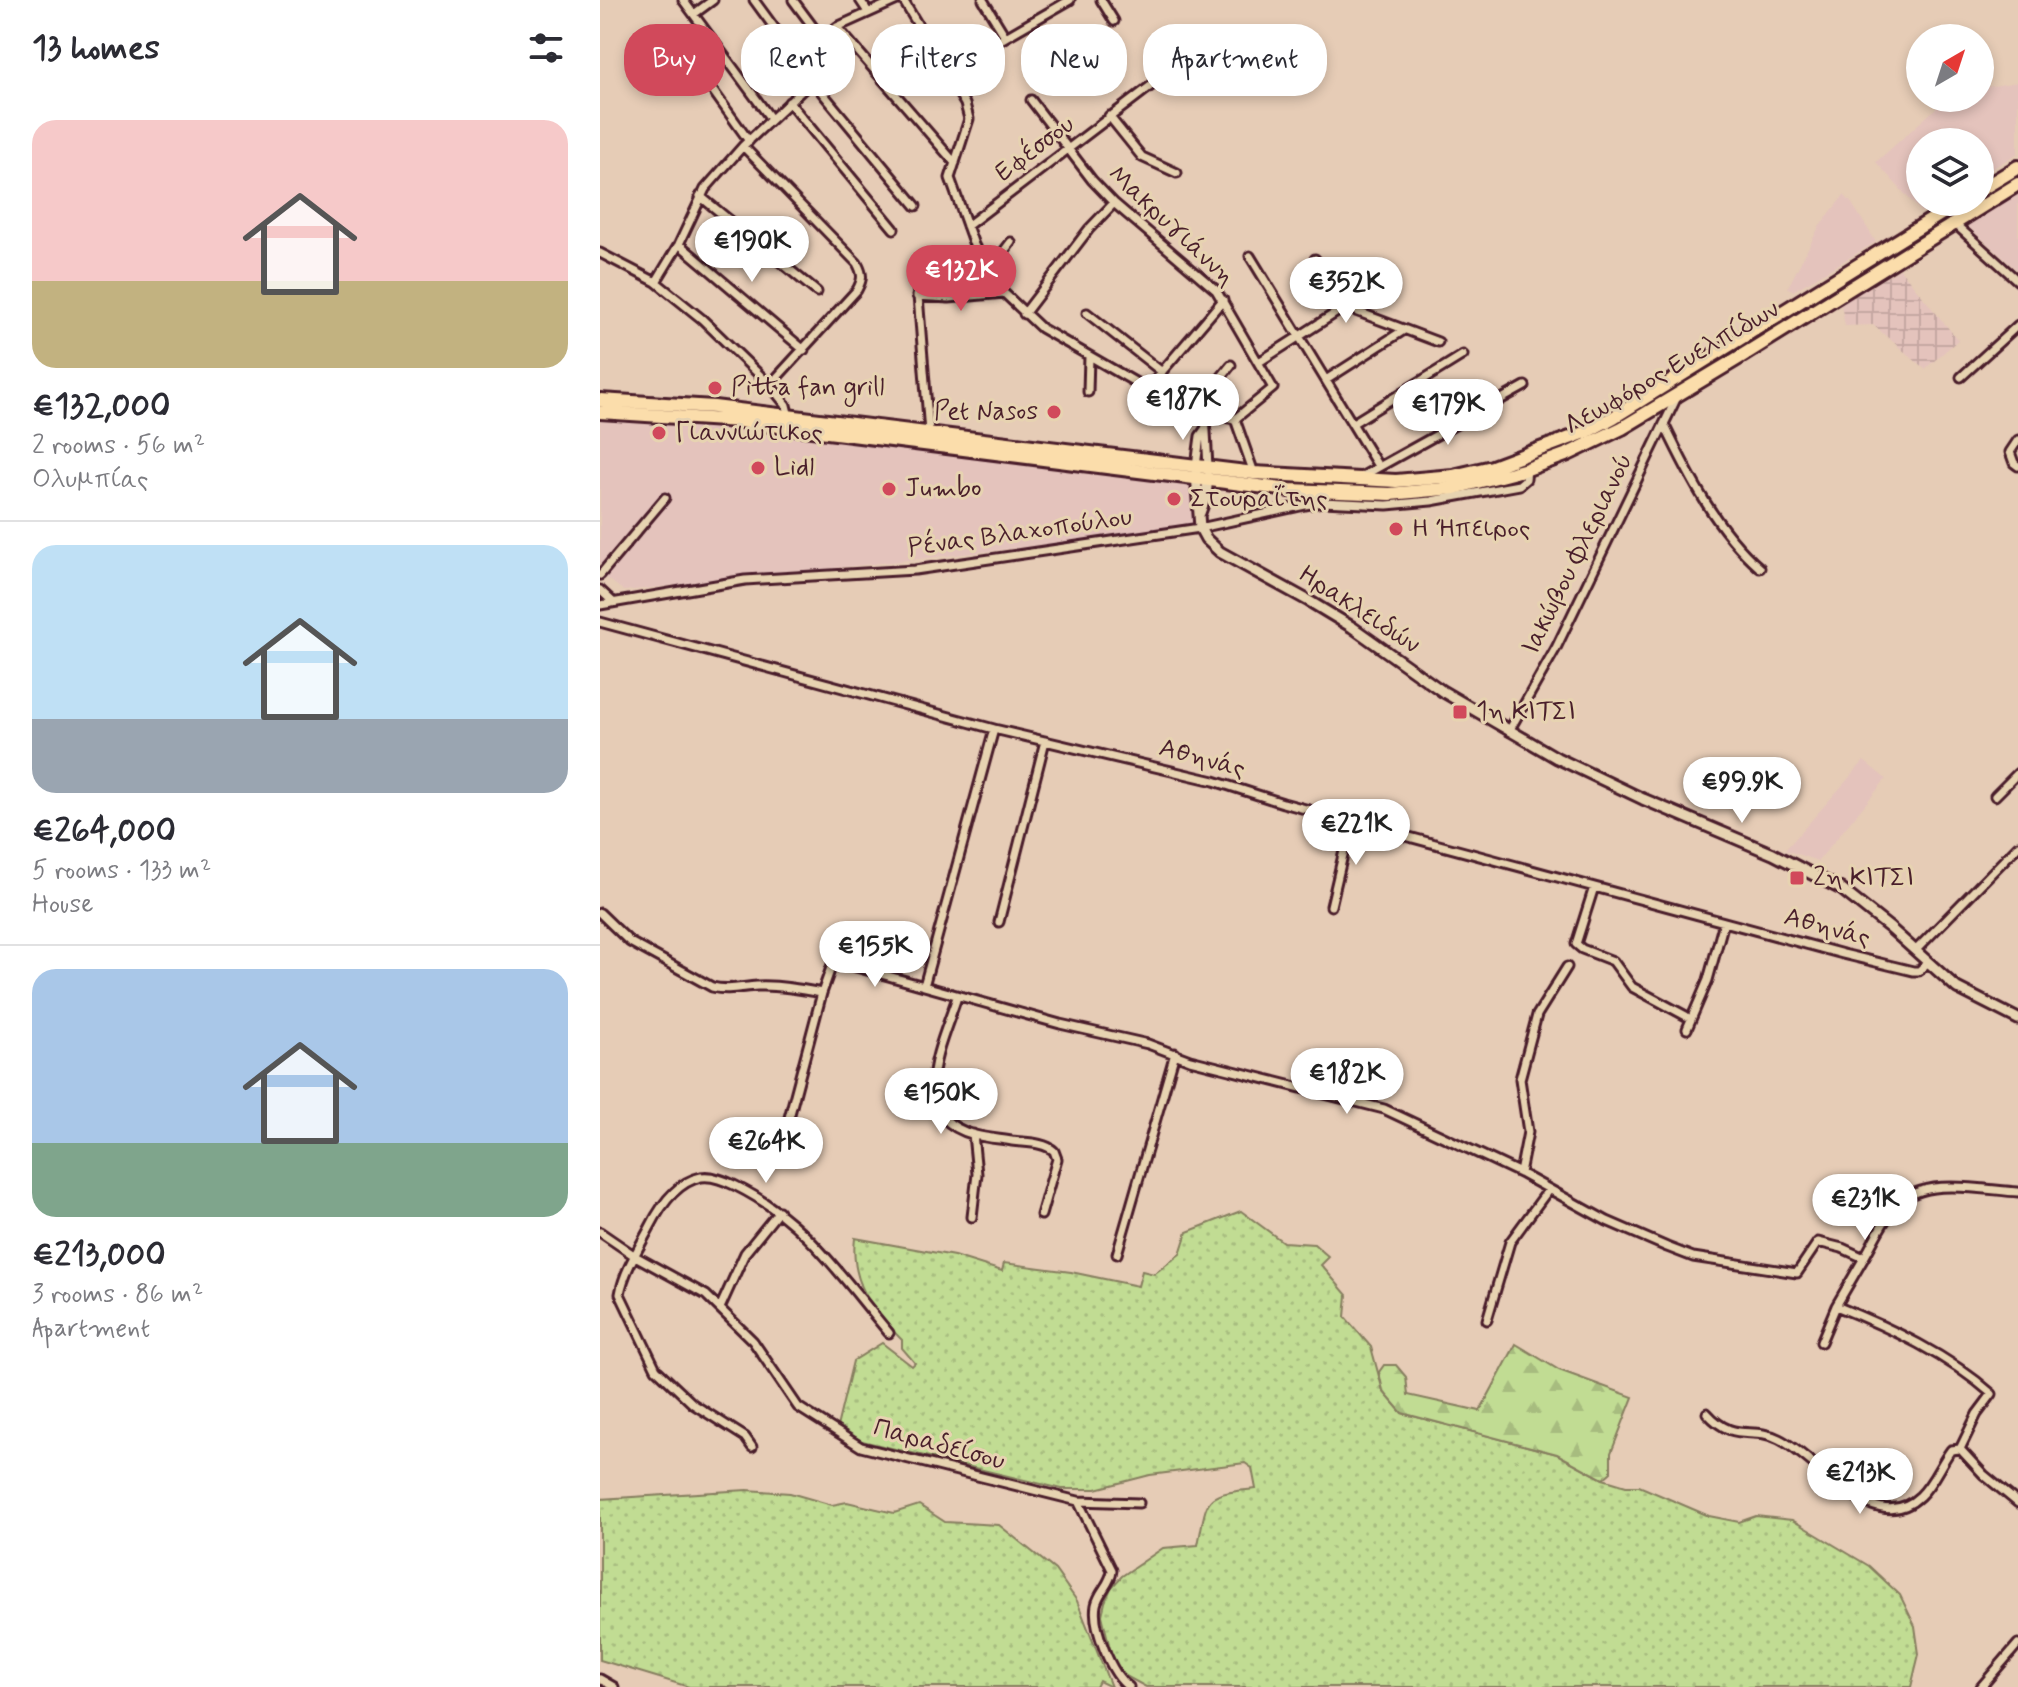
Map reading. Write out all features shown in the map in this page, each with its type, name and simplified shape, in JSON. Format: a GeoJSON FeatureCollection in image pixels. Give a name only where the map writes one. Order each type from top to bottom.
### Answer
{"type":"FeatureCollection","features":[{"type":"Feature","properties":{"kind":"main road"},"geometry":{"type":"LineString","coordinates":[[1994,182],[2018,167]]}},
{"type":"Feature","properties":{"kind":"main road","name":"Λεωφόρος Ευελπίδων"},"geometry":{"type":"LineString","coordinates":[[600,400],[662,402],[929,432],[1202,472],[1290,490],[1390,494],[1454,488],[1527,469],[1602,438],[2018,184]]}},
{"type":"Feature","properties":{"kind":"main road","name":"Λεωφόρος Ευελπίδων"},"geometry":{"type":"LineString","coordinates":[[600,412],[739,421],[1202,472],[1413,481],[1453,476],[1512,460],[1586,432],[1937,216]]}},
{"type":"Feature","properties":{"kind":"street"},"geometry":{"type":"LineString","coordinates":[[683,0],[771,119]]}},
{"type":"Feature","properties":{"kind":"street"},"geometry":{"type":"LineString","coordinates":[[694,14],[713,0]]}},
{"type":"Feature","properties":{"kind":"street"},"geometry":{"type":"LineString","coordinates":[[754,0],[772,24]]}},
{"type":"Feature","properties":{"kind":"street"},"geometry":{"type":"LineString","coordinates":[[793,0],[811,24]]}},
{"type":"Feature","properties":{"kind":"street"},"geometry":{"type":"LineString","coordinates":[[860,0],[868,12]]}},
{"type":"Feature","properties":{"kind":"street"},"geometry":{"type":"LineString","coordinates":[[843,24],[900,0],[915,24]]}},
{"type":"Feature","properties":{"kind":"street"},"geometry":{"type":"LineString","coordinates":[[983,0],[998,24]]}},
{"type":"Feature","properties":{"kind":"street"},"geometry":{"type":"LineString","coordinates":[[1005,36],[1070,0]]}},
{"type":"Feature","properties":{"kind":"street"},"geometry":{"type":"LineString","coordinates":[[1101,0],[1114,21]]}},
{"type":"Feature","properties":{"kind":"street"},"geometry":{"type":"LineString","coordinates":[[855,48],[955,163]]}},
{"type":"Feature","properties":{"kind":"street","name":"Εφέσσου"},"geometry":{"type":"LineString","coordinates":[[967,226],[1143,91]]}},
{"type":"Feature","properties":{"kind":"street"},"geometry":{"type":"LineString","coordinates":[[715,96],[746,143],[862,272],[863,280],[857,290],[770,385]]}},
{"type":"Feature","properties":{"kind":"street"},"geometry":{"type":"LineString","coordinates":[[656,282],[679,244],[700,196],[746,143],[796,96]]}},
{"type":"Feature","properties":{"kind":"street"},"geometry":{"type":"LineString","coordinates":[[826,96],[916,206]]}},
{"type":"Feature","properties":{"kind":"street"},"geometry":{"type":"LineString","coordinates":[[960,96],[969,119],[950,178],[988,272],[1004,293],[1041,328],[1147,389],[1194,411],[1235,419],[1254,473]]}},
{"type":"Feature","properties":{"kind":"street","name":"Μακρυγιάννη"},"geometry":{"type":"LineString","coordinates":[[1031,100],[1092,180],[1114,203],[1201,275],[1223,300],[1273,388],[1235,419]]}},
{"type":"Feature","properties":{"kind":"street"},"geometry":{"type":"LineString","coordinates":[[789,102],[894,229]]}},
{"type":"Feature","properties":{"kind":"street"},"geometry":{"type":"LineString","coordinates":[[1109,116],[1142,157],[1177,173]]}},
{"type":"Feature","properties":{"kind":"street"},"geometry":{"type":"LineString","coordinates":[[700,196],[817,292]]}},
{"type":"Feature","properties":{"kind":"street"},"geometry":{"type":"LineString","coordinates":[[1024,314],[1089,229],[1114,203]]}},
{"type":"Feature","properties":{"kind":"street"},"geometry":{"type":"LineString","coordinates":[[1954,223],[2018,281]]}},
{"type":"Feature","properties":{"kind":"street"},"geometry":{"type":"LineString","coordinates":[[988,272],[1011,242]]}},
{"type":"Feature","properties":{"kind":"street"},"geometry":{"type":"LineString","coordinates":[[679,244],[804,350]]}},
{"type":"Feature","properties":{"kind":"street"},"geometry":{"type":"LineString","coordinates":[[600,253],[656,282],[702,319],[770,385],[786,405],[789,417]]}},
{"type":"Feature","properties":{"kind":"street"},"geometry":{"type":"LineString","coordinates":[[1250,256],[1378,466]]}},
{"type":"Feature","properties":{"kind":"street"},"geometry":{"type":"LineString","coordinates":[[1315,259],[1345,307],[1438,342]]}},
{"type":"Feature","properties":{"kind":"street"},"geometry":{"type":"LineString","coordinates":[[916,271],[929,432]]}},
{"type":"Feature","properties":{"kind":"street"},"geometry":{"type":"LineString","coordinates":[[917,296],[949,298],[1004,293]]}},
{"type":"Feature","properties":{"kind":"street"},"geometry":{"type":"LineString","coordinates":[[1147,389],[1223,300]]}},
{"type":"Feature","properties":{"kind":"street"},"geometry":{"type":"LineString","coordinates":[[1259,362],[1345,307]]}},
{"type":"Feature","properties":{"kind":"street"},"geometry":{"type":"LineString","coordinates":[[1087,313],[1162,372]]}},
{"type":"Feature","properties":{"kind":"street"},"geometry":{"type":"LineString","coordinates":[[1961,377],[2018,325]]}},
{"type":"Feature","properties":{"kind":"street"},"geometry":{"type":"LineString","coordinates":[[1326,380],[1404,330]]}},
{"type":"Feature","properties":{"kind":"street"},"geometry":{"type":"LineString","coordinates":[[1353,423],[1463,355]]}},
{"type":"Feature","properties":{"kind":"street"},"geometry":{"type":"LineString","coordinates":[[1088,392],[1089,356]]}},
{"type":"Feature","properties":{"kind":"street"},"geometry":{"type":"LineString","coordinates":[[1194,411],[1231,365]]}},
{"type":"Feature","properties":{"kind":"street"},"geometry":{"type":"LineString","coordinates":[[1356,480],[1525,386]]}},
{"type":"Feature","properties":{"kind":"street","name":"Ιακώβου Φλεριανού"},"geometry":{"type":"LineString","coordinates":[[1509,731],[1556,648],[1678,394]]}},
{"type":"Feature","properties":{"kind":"street"},"geometry":{"type":"LineString","coordinates":[[1200,528],[1199,516],[1206,496],[1202,472],[1205,414]]}},
{"type":"Feature","properties":{"kind":"street"},"geometry":{"type":"LineString","coordinates":[[1664,424],[1728,536],[1760,568]]}},
{"type":"Feature","properties":{"kind":"street"},"geometry":{"type":"LineString","coordinates":[[2018,440],[2010,452],[2018,466]]}},
{"type":"Feature","properties":{"kind":"street","name":"Ρένας Βλαχοπούλου"},"geometry":{"type":"LineString","coordinates":[[600,605],[745,580],[915,570],[1200,528],[1322,502],[1387,505],[1472,495],[1524,483],[1527,469]]}},
{"type":"Feature","properties":{"kind":"street"},"geometry":{"type":"LineString","coordinates":[[600,575],[665,498]]}},
{"type":"Feature","properties":{"kind":"street","name":"Ηρακλειδών"},"geometry":{"type":"LineString","coordinates":[[1200,528],[1206,539],[1220,552],[1320,607],[1442,691],[1509,731],[1643,799],[1773,854],[1829,883],[1865,907],[1957,988],[2018,1019]]}},
{"type":"Feature","properties":{"kind":"street"},"geometry":{"type":"LineString","coordinates":[[600,590],[613,602]]}},
{"type":"Feature","properties":{"kind":"street","name":"Αθηνάς"},"geometry":{"type":"LineString","coordinates":[[600,622],[994,729],[1214,781],[1351,821],[1913,971],[1923,968],[1928,962]]}},
{"type":"Feature","properties":{"kind":"street"},"geometry":{"type":"LineString","coordinates":[[924,986],[994,729]]}},
{"type":"Feature","properties":{"kind":"street"},"geometry":{"type":"LineString","coordinates":[[999,922],[1045,741]]}},
{"type":"Feature","properties":{"kind":"street"},"geometry":{"type":"LineString","coordinates":[[1995,796],[2018,773]]}},
{"type":"Feature","properties":{"kind":"street"},"geometry":{"type":"LineString","coordinates":[[1331,906],[1351,821]]}},
{"type":"Feature","properties":{"kind":"street"},"geometry":{"type":"LineString","coordinates":[[1916,950],[2018,846]]}},
{"type":"Feature","properties":{"kind":"street"},"geometry":{"type":"LineString","coordinates":[[1594,887],[1576,944],[1613,961],[1632,987],[1686,1016]]}},
{"type":"Feature","properties":{"kind":"street"},"geometry":{"type":"LineString","coordinates":[[600,913],[630,942],[712,987],[726,990],[758,986],[795,988],[822,993]]}},
{"type":"Feature","properties":{"kind":"street"},"geometry":{"type":"LineString","coordinates":[[1687,1029],[1708,980],[1724,922]]}},
{"type":"Feature","properties":{"kind":"street"},"geometry":{"type":"LineString","coordinates":[[786,1129],[833,962],[957,997],[1148,1044],[1190,1060],[1384,1109],[1520,1173],[1607,1221],[1693,1257],[1797,1273],[1813,1247],[1823,1241],[1864,1258]]}},
{"type":"Feature","properties":{"kind":"street"},"geometry":{"type":"LineString","coordinates":[[1520,1173],[1528,1132],[1520,1079],[1537,1015],[1567,967]]}},
{"type":"Feature","properties":{"kind":"street"},"geometry":{"type":"LineString","coordinates":[[957,997],[930,1086],[935,1106],[950,1124],[973,1134],[1042,1145],[1054,1151],[1057,1159],[1041,1215]]}},
{"type":"Feature","properties":{"kind":"street"},"geometry":{"type":"LineString","coordinates":[[1117,1254],[1175,1053]]}},
{"type":"Feature","properties":{"kind":"street"},"geometry":{"type":"LineString","coordinates":[[972,1217],[977,1174],[973,1134]]}},
{"type":"Feature","properties":{"kind":"street"},"geometry":{"type":"LineString","coordinates":[[752,1447],[745,1437],[693,1404],[656,1369],[620,1294],[635,1256],[666,1200],[701,1177],[721,1178],[779,1211],[816,1245],[889,1333]]}},
{"type":"Feature","properties":{"kind":"street"},"geometry":{"type":"LineString","coordinates":[[1821,1342],[1836,1306],[1897,1205],[1920,1192],[1940,1187],[1964,1186],[2018,1192]]}},
{"type":"Feature","properties":{"kind":"street"},"geometry":{"type":"LineString","coordinates":[[1487,1320],[1510,1242],[1549,1189]]}},
{"type":"Feature","properties":{"kind":"street"},"geometry":{"type":"LineString","coordinates":[[720,1308],[745,1253],[779,1211]]}},
{"type":"Feature","properties":{"kind":"street","name":"Παραδείσου"},"geometry":{"type":"LineString","coordinates":[[600,1232],[635,1256],[706,1295],[753,1341],[798,1407],[861,1447],[1078,1501],[1139,1503]]}},
{"type":"Feature","properties":{"kind":"street"},"geometry":{"type":"LineString","coordinates":[[1836,1306],[1880,1323],[1918,1344],[1992,1394],[1977,1414],[1960,1449]]}},
{"type":"Feature","properties":{"kind":"street"},"geometry":{"type":"LineString","coordinates":[[1707,1413],[1729,1432],[1777,1437],[1798,1450],[1822,1473],[1882,1510],[1900,1508],[1917,1499],[1928,1488],[1936,1470],[1951,1450],[1960,1449]]}},
{"type":"Feature","properties":{"kind":"street"},"geometry":{"type":"LineString","coordinates":[[1960,1449],[1984,1475],[2018,1503]]}},
{"type":"Feature","properties":{"kind":"street"},"geometry":{"type":"LineString","coordinates":[[1078,1501],[1112,1570],[1110,1581],[1097,1601],[1097,1620],[1116,1676],[1129,1687]]}},
{"type":"Feature","properties":{"kind":"street"},"geometry":{"type":"LineString","coordinates":[[1981,1687],[2018,1644]]}},
{"type":"Feature","properties":{"kind":"street"},"geometry":{"type":"LineString","coordinates":[[600,1679],[614,1687]]}},
{"type":"Feature","properties":{"kind":"shaded area"},"geometry":{"type":"Polygon","coordinates":[[[2018,82],[2018,153],[1994,168],[1994,128],[1914,128],[1932,112],[1994,112],[1994,86],[2018,82]]]}},
{"type":"Feature","properties":{"kind":"shaded area"},"geometry":{"type":"Polygon","coordinates":[[[1906,135],[1906,195],[1876,162],[1906,135]]]}},
{"type":"Feature","properties":{"kind":"shaded area"},"geometry":{"type":"Polygon","coordinates":[[[2018,189],[2018,271],[1962,221],[1971,216],[1994,216],[1994,203],[2018,189]]]}},
{"type":"Feature","properties":{"kind":"shaded area"},"geometry":{"type":"Polygon","coordinates":[[[1844,195],[1876,242],[1793,291],[1788,287],[1819,227],[1844,195]]]}},
{"type":"Feature","properties":{"kind":"shaded area"},"geometry":{"type":"Polygon","coordinates":[[[1900,269],[1958,340],[1925,369],[1873,325],[1845,326],[1841,304],[1900,269]]]}},
{"type":"Feature","properties":{"kind":"shaded area"},"geometry":{"type":"Polygon","coordinates":[[[600,420],[654,420],[1193,477],[1200,528],[624,591],[600,573],[600,420]]]}},
{"type":"Feature","properties":{"kind":"shaded area"},"geometry":{"type":"Polygon","coordinates":[[[1864,761],[1886,779],[1818,861],[1785,850],[1864,761]]]}},
{"type":"Feature","properties":{"kind":"green space"},"geometry":{"type":"Polygon","coordinates":[[[1241,1211],[1283,1242],[1314,1244],[1329,1257],[1321,1265],[1347,1295],[1345,1317],[1371,1347],[1383,1391],[1402,1413],[1557,1454],[1603,1479],[1626,1486],[1639,1486],[1709,1516],[1739,1522],[1756,1516],[1792,1520],[1869,1566],[1900,1595],[1915,1626],[1919,1654],[1911,1687],[1146,1687],[1122,1674],[1113,1661],[1102,1615],[1111,1588],[1122,1576],[1163,1548],[1198,1545],[1211,1500],[1226,1493],[1256,1489],[1252,1468],[1245,1463],[1150,1475],[1096,1489],[1062,1489],[862,1441],[837,1427],[853,1361],[882,1343],[912,1366],[915,1363],[902,1348],[902,1340],[881,1318],[865,1294],[856,1268],[855,1238],[954,1256],[1002,1271],[1004,1263],[1071,1272],[1138,1286],[1142,1271],[1154,1274],[1180,1254],[1187,1232],[1241,1211]]]}},
{"type":"Feature","properties":{"kind":"green space"},"geometry":{"type":"Polygon","coordinates":[[[1516,1344],[1559,1370],[1633,1397],[1611,1453],[1611,1472],[1603,1479],[1557,1454],[1402,1413],[1383,1391],[1379,1372],[1384,1365],[1396,1365],[1406,1377],[1408,1395],[1480,1411],[1516,1344]]]}},
{"type":"Feature","properties":{"kind":"green space"},"geometry":{"type":"Polygon","coordinates":[[[747,1490],[790,1493],[832,1505],[847,1502],[894,1513],[919,1505],[945,1522],[999,1525],[1055,1570],[1077,1601],[1111,1687],[1099,1681],[1096,1687],[689,1687],[600,1660],[600,1499],[747,1490]]]}},
{"type":"Feature","properties":{"kind":"place","name":"Pitta fan grill"},"geometry":{"type":"Point","coordinates":[715,388]}},
{"type":"Feature","properties":{"kind":"place","name":"Pet Nasos"},"geometry":{"type":"Point","coordinates":[1054,412]}},
{"type":"Feature","properties":{"kind":"place","name":"Γιαννιώτικος"},"geometry":{"type":"Point","coordinates":[659,433]}},
{"type":"Feature","properties":{"kind":"place","name":"Lidl"},"geometry":{"type":"Point","coordinates":[758,468]}},
{"type":"Feature","properties":{"kind":"place","name":"Jumbo"},"geometry":{"type":"Point","coordinates":[889,489]}},
{"type":"Feature","properties":{"kind":"place","name":"Στουραΐτης"},"geometry":{"type":"Point","coordinates":[1174,499]}},
{"type":"Feature","properties":{"kind":"place","name":"Η Ήπειρος"},"geometry":{"type":"Point","coordinates":[1396,529]}},
{"type":"Feature","properties":{"kind":"place","name":"1η ΚΙΤΣΙ"},"geometry":{"type":"Point","coordinates":[1460,712]}},
{"type":"Feature","properties":{"kind":"place","name":"2η ΚΙΤΣΙ"},"geometry":{"type":"Point","coordinates":[1797,878]}}]}
